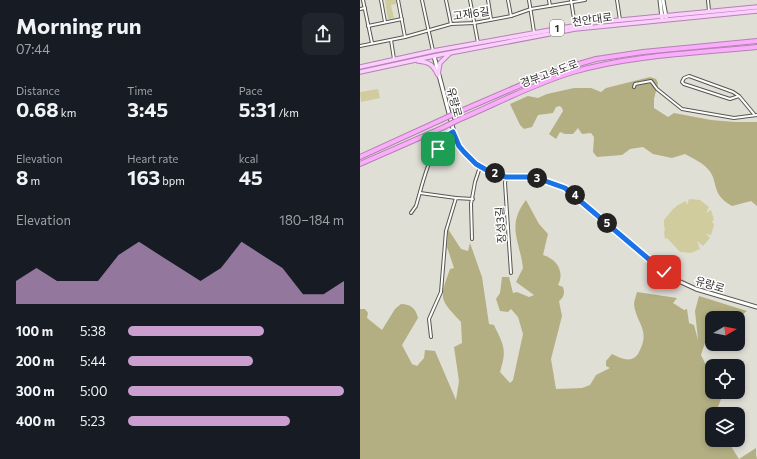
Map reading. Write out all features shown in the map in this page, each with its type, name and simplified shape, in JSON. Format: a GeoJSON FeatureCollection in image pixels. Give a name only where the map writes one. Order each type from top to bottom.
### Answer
{"type":"FeatureCollection","features":[{"type":"Feature","properties":{"kind":"highway","name":"경부고속도로"},"geometry":{"type":"LineString","coordinates":[[360,157],[551,72],[596,59],[643,52],[757,41]]}},
{"type":"Feature","properties":{"kind":"highway","name":"경부고속도로"},"geometry":{"type":"LineString","coordinates":[[360,164],[546,82],[596,66],[644,59],[757,47]]}},
{"type":"Feature","properties":{"kind":"main road","name":"천안대로"},"geometry":{"type":"LineString","coordinates":[[360,72],[434,56],[575,30],[757,7]]}},
{"type":"Feature","properties":{"kind":"main road","name":"천안대로"},"geometry":{"type":"LineString","coordinates":[[360,67],[433,51],[575,25],[620,20],[757,11]]}},
{"type":"Feature","properties":{"kind":"main road"},"geometry":{"type":"LineString","coordinates":[[438,75],[440,63],[450,54]]}},
{"type":"Feature","properties":{"kind":"main road"},"geometry":{"type":"LineString","coordinates":[[414,61],[427,62],[432,65],[438,75]]}},
{"type":"Feature","properties":{"kind":"street"},"geometry":{"type":"LineString","coordinates":[[363,0],[372,43]]}},
{"type":"Feature","properties":{"kind":"street"},"geometry":{"type":"LineString","coordinates":[[381,0],[385,22]]}},
{"type":"Feature","properties":{"kind":"street"},"geometry":{"type":"LineString","coordinates":[[398,0],[405,37]]}},
{"type":"Feature","properties":{"kind":"street"},"geometry":{"type":"LineString","coordinates":[[422,0],[434,56]]}},
{"type":"Feature","properties":{"kind":"street"},"geometry":{"type":"LineString","coordinates":[[446,0],[451,24]]}},
{"type":"Feature","properties":{"kind":"street"},"geometry":{"type":"LineString","coordinates":[[470,0],[478,43]]}},
{"type":"Feature","properties":{"kind":"street"},"geometry":{"type":"LineString","coordinates":[[488,0],[491,19]]}},
{"type":"Feature","properties":{"kind":"street"},"geometry":{"type":"LineString","coordinates":[[508,0],[511,16]]}},
{"type":"Feature","properties":{"kind":"street"},"geometry":{"type":"LineString","coordinates":[[529,0],[534,32]]}},
{"type":"Feature","properties":{"kind":"street"},"geometry":{"type":"LineString","coordinates":[[549,0],[550,6]]}},
{"type":"Feature","properties":{"kind":"street","name":"고재6길"},"geometry":{"type":"LineString","coordinates":[[360,46],[405,37],[451,24],[511,16],[531,9],[571,1],[585,0]]}},
{"type":"Feature","properties":{"kind":"street"},"geometry":{"type":"LineString","coordinates":[[617,0],[620,20]]}},
{"type":"Feature","properties":{"kind":"street"},"geometry":{"type":"LineString","coordinates":[[660,0],[664,18]]}},
{"type":"Feature","properties":{"kind":"street"},"geometry":{"type":"LineString","coordinates":[[663,0],[664,18]]}},
{"type":"Feature","properties":{"kind":"street"},"geometry":{"type":"LineString","coordinates":[[708,0],[709,12]]}},
{"type":"Feature","properties":{"kind":"street"},"geometry":{"type":"LineString","coordinates":[[571,1],[575,25]]}},
{"type":"Feature","properties":{"kind":"street"},"geometry":{"type":"LineString","coordinates":[[360,9],[365,8]]}},
{"type":"Feature","properties":{"kind":"street"},"geometry":{"type":"LineString","coordinates":[[368,26],[402,19]]}},
{"type":"Feature","properties":{"kind":"street"},"geometry":{"type":"LineString","coordinates":[[391,40],[394,59]]}},
{"type":"Feature","properties":{"kind":"street","name":"유량로"},"geometry":{"type":"LineString","coordinates":[[434,56],[453,132],[459,146],[480,166],[490,172],[506,177],[534,177],[565,188],[672,278],[696,289],[757,307]]}},
{"type":"Feature","properties":{"kind":"street"},"geometry":{"type":"LineString","coordinates":[[739,96],[730,99],[684,84],[682,82],[684,78],[689,76],[733,92],[739,96],[756,115]]}},
{"type":"Feature","properties":{"kind":"street"},"geometry":{"type":"LineString","coordinates":[[634,87],[638,82],[651,81],[657,89],[682,109],[734,118],[756,115]]}},
{"type":"Feature","properties":{"kind":"street"},"geometry":{"type":"LineString","coordinates":[[412,212],[416,206],[432,156],[438,149],[440,142],[453,132]]}},
{"type":"Feature","properties":{"kind":"street"},"geometry":{"type":"LineString","coordinates":[[472,239],[472,199],[480,166]]}},
{"type":"Feature","properties":{"kind":"street","name":"장성3길"},"geometry":{"type":"LineString","coordinates":[[506,177],[505,183],[511,273]]}},
{"type":"Feature","properties":{"kind":"street"},"geometry":{"type":"LineString","coordinates":[[420,193],[472,199]]}},
{"type":"Feature","properties":{"kind":"street"},"geometry":{"type":"LineString","coordinates":[[431,337],[429,319],[441,292],[446,231],[456,198]]}},
{"type":"Feature","properties":{"kind":"shaded area"},"geometry":{"type":"Polygon","coordinates":[[[650,77],[656,79],[658,83],[654,99],[654,108],[668,117],[674,113],[711,120],[757,122],[757,206],[751,201],[732,206],[725,201],[717,192],[711,173],[707,168],[685,154],[672,158],[653,154],[643,147],[630,149],[622,155],[597,157],[593,152],[594,137],[591,133],[582,134],[578,128],[573,134],[565,134],[560,132],[556,139],[549,134],[563,111],[560,106],[556,107],[553,113],[538,115],[532,127],[524,129],[520,125],[510,104],[528,96],[538,98],[547,94],[574,88],[591,88],[601,92],[606,88],[650,77]]]}},
{"type":"Feature","properties":{"kind":"shaded area"},"geometry":{"type":"Polygon","coordinates":[[[526,200],[539,224],[548,234],[543,255],[556,263],[561,275],[558,285],[564,289],[564,295],[559,301],[562,316],[551,359],[556,389],[582,388],[590,385],[596,375],[610,368],[606,366],[606,361],[612,354],[627,359],[637,356],[644,338],[642,327],[635,311],[634,304],[637,292],[677,298],[673,303],[684,310],[687,309],[689,323],[694,325],[698,340],[695,311],[699,296],[747,311],[745,312],[745,311],[705,311],[705,343],[701,355],[705,363],[705,399],[721,399],[718,407],[705,407],[705,447],[731,447],[739,459],[360,459],[360,309],[365,309],[368,313],[367,318],[382,330],[395,309],[401,304],[408,305],[412,308],[416,312],[418,318],[402,345],[412,364],[417,366],[424,358],[425,350],[435,351],[456,400],[459,381],[454,347],[462,343],[461,322],[448,308],[443,298],[444,287],[450,269],[454,268],[447,247],[448,229],[461,249],[468,251],[470,243],[482,277],[489,324],[494,325],[502,343],[504,353],[500,372],[510,383],[513,380],[523,334],[518,317],[511,309],[508,312],[500,311],[496,299],[500,293],[502,277],[509,277],[513,293],[517,292],[529,297],[534,295],[516,282],[523,268],[515,226],[520,209],[526,200]]]}},
{"type":"Feature","properties":{"kind":"shaded area"},"geometry":{"type":"Polygon","coordinates":[[[756,448],[757,459],[739,459],[756,448]]]}},
{"type":"Feature","properties":{"kind":"building"},"geometry":{"type":"Polygon","coordinates":[[[385,0],[396,0],[396,4],[391,5],[394,18],[388,19],[385,0]]]}},
{"type":"Feature","properties":{"kind":"building"},"geometry":{"type":"Polygon","coordinates":[[[378,89],[380,98],[361,102],[360,92],[378,89]]]}},
{"type":"Feature","properties":{"kind":"building"},"geometry":{"type":"Polygon","coordinates":[[[689,199],[700,200],[709,207],[706,213],[711,210],[714,220],[712,221],[714,225],[711,235],[706,234],[710,238],[703,246],[697,241],[700,249],[691,253],[680,252],[667,238],[665,239],[664,233],[664,220],[676,206],[686,201],[687,205],[689,199]]]}},
{"type":"Feature","properties":{"kind":"route"},"geometry":{"type":"LineString","coordinates":[[438,149],[440,142],[453,132],[459,146],[464,152],[476,164],[490,172],[506,177],[534,177],[565,188],[664,272]]}}]}
